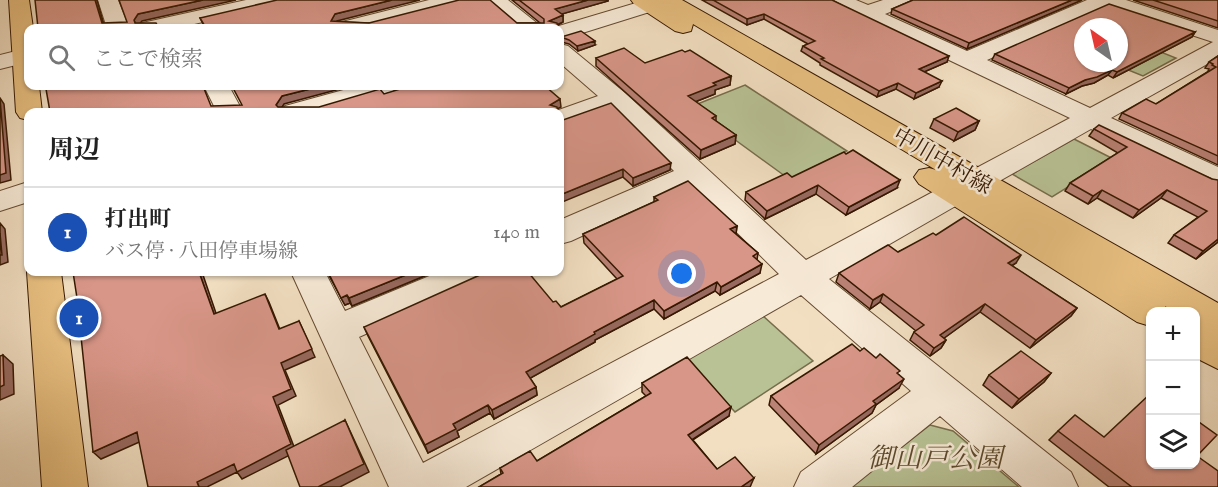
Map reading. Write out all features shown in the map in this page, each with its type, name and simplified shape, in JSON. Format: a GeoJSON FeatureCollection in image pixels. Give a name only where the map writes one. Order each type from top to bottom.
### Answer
{"type":"FeatureCollection","features":[{"type":"Feature","properties":{"kind":"main road"},"geometry":{"type":"LineString","coordinates":[[19,0],[24,40]]}},
{"type":"Feature","properties":{"kind":"main road","name":"中川中村線"},"geometry":{"type":"LineString","coordinates":[[658,1],[966,187],[1146,309]]}},
{"type":"Feature","properties":{"kind":"main road"},"geometry":{"type":"LineString","coordinates":[[28,90],[29,108]]}},
{"type":"Feature","properties":{"kind":"main road","name":"中川中村線"},"geometry":{"type":"LineString","coordinates":[[966,187],[1218,321]]}},
{"type":"Feature","properties":{"kind":"main road"},"geometry":{"type":"LineString","coordinates":[[44,276],[65,487]]}},
{"type":"Feature","properties":{"kind":"main road"},"geometry":{"type":"LineString","coordinates":[[1200,342],[1218,353]]}},
{"type":"Feature","properties":{"kind":"street"},"geometry":{"type":"LineString","coordinates":[[108,0],[117,24]]}},
{"type":"Feature","properties":{"kind":"street"},"geometry":{"type":"LineString","coordinates":[[190,24],[274,0]]}},
{"type":"Feature","properties":{"kind":"street"},"geometry":{"type":"LineString","coordinates":[[361,24],[454,0]]}},
{"type":"Feature","properties":{"kind":"street"},"geometry":{"type":"LineString","coordinates":[[495,0],[527,24]]}},
{"type":"Feature","properties":{"kind":"street"},"geometry":{"type":"LineString","coordinates":[[839,0],[1218,178]]}},
{"type":"Feature","properties":{"kind":"street"},"geometry":{"type":"LineString","coordinates":[[867,13],[903,0]]}},
{"type":"Feature","properties":{"kind":"street"},"geometry":{"type":"LineString","coordinates":[[967,60],[1105,0],[1218,37]]}},
{"type":"Feature","properties":{"kind":"street"},"geometry":{"type":"LineString","coordinates":[[564,32],[658,1]]}},
{"type":"Feature","properties":{"kind":"street"},"geometry":{"type":"LineString","coordinates":[[423,487],[1218,48]]}},
{"type":"Feature","properties":{"kind":"street"},"geometry":{"type":"LineString","coordinates":[[564,54],[616,98],[803,277],[1055,487]]}},
{"type":"Feature","properties":{"kind":"street"},"geometry":{"type":"LineString","coordinates":[[0,62],[24,56]]}},
{"type":"Feature","properties":{"kind":"street"},"geometry":{"type":"LineString","coordinates":[[219,90],[228,108]]}},
{"type":"Feature","properties":{"kind":"street"},"geometry":{"type":"LineString","coordinates":[[308,108],[370,90]]}},
{"type":"Feature","properties":{"kind":"street"},"geometry":{"type":"LineString","coordinates":[[564,118],[616,98]]}},
{"type":"Feature","properties":{"kind":"street"},"geometry":{"type":"LineString","coordinates":[[564,230],[694,173]]}},
{"type":"Feature","properties":{"kind":"street"},"geometry":{"type":"LineString","coordinates":[[0,201],[24,193]]}},
{"type":"Feature","properties":{"kind":"street"},"geometry":{"type":"LineString","coordinates":[[310,276],[412,487]]}},
{"type":"Feature","properties":{"kind":"street"},"geometry":{"type":"LineString","coordinates":[[337,331],[462,276]]}},
{"type":"Feature","properties":{"kind":"street"},"geometry":{"type":"LineString","coordinates":[[817,487],[941,392]]}},
{"type":"Feature","properties":{"kind":"green space"},"geometry":{"type":"Polygon","coordinates":[[[1128,39],[1176,58],[1143,76],[1128,70],[1128,39]]]}},
{"type":"Feature","properties":{"kind":"green space"},"geometry":{"type":"Polygon","coordinates":[[[745,85],[847,151],[789,179],[690,107],[745,85]]]}},
{"type":"Feature","properties":{"kind":"green space"},"geometry":{"type":"Polygon","coordinates":[[[1074,139],[1141,173],[1100,167],[1052,197],[1012,174],[1074,139]]]}},
{"type":"Feature","properties":{"kind":"green space"},"geometry":{"type":"Polygon","coordinates":[[[762,315],[813,361],[735,412],[686,359],[762,315]]]}},
{"type":"Feature","properties":{"kind":"green space","name":"御山戸公園"},"geometry":{"type":"Polygon","coordinates":[[[930,425],[953,431],[1019,487],[850,487],[930,425]]]}},
{"type":"Feature","properties":{"kind":"building"},"geometry":{"type":"Polygon","coordinates":[[[35,0],[95,0],[102,23],[127,22],[119,0],[203,0],[138,14],[134,20],[135,23],[157,24],[38,24],[35,0]]]}},
{"type":"Feature","properties":{"kind":"building"},"geometry":{"type":"Polygon","coordinates":[[[277,0],[392,0],[335,14],[331,21],[369,23],[459,0],[490,0],[517,23],[544,23],[544,19],[519,0],[588,0],[555,9],[563,15],[549,21],[557,24],[204,24],[200,18],[277,0]]]}},
{"type":"Feature","properties":{"kind":"building"},"geometry":{"type":"Polygon","coordinates":[[[713,0],[832,0],[949,56],[919,69],[942,81],[916,93],[898,83],[879,91],[821,59],[824,58],[803,46],[815,41],[764,14],[747,19],[713,0]]]}},
{"type":"Feature","properties":{"kind":"building"},"geometry":{"type":"Polygon","coordinates":[[[913,0],[1072,0],[969,43],[892,9],[913,0]]]}},
{"type":"Feature","properties":{"kind":"building"},"geometry":{"type":"Polygon","coordinates":[[[1153,0],[1218,0],[1218,21],[1153,0]]]}},
{"type":"Feature","properties":{"kind":"building"},"geometry":{"type":"Polygon","coordinates":[[[1109,4],[1195,32],[1128,66],[1128,18],[1077,18],[1109,4]]]}},
{"type":"Feature","properties":{"kind":"building"},"geometry":{"type":"Polygon","coordinates":[[[1074,19],[1074,72],[1108,72],[1069,88],[995,54],[1074,19]]]}},
{"type":"Feature","properties":{"kind":"building"},"geometry":{"type":"Polygon","coordinates":[[[581,31],[595,41],[577,46],[564,36],[581,31]]]}},
{"type":"Feature","properties":{"kind":"building"},"geometry":{"type":"Polygon","coordinates":[[[624,48],[645,63],[682,50],[685,52],[690,50],[731,76],[713,83],[716,85],[688,96],[716,116],[712,118],[736,135],[701,150],[596,58],[624,48]]]}},
{"type":"Feature","properties":{"kind":"building"},"geometry":{"type":"Polygon","coordinates":[[[1218,56],[1218,156],[1122,113],[1146,99],[1156,104],[1216,67],[1209,62],[1218,56]]]}},
{"type":"Feature","properties":{"kind":"building"},"geometry":{"type":"Polygon","coordinates":[[[46,90],[205,90],[211,106],[242,105],[234,90],[306,90],[282,96],[276,105],[278,107],[319,107],[377,90],[381,90],[384,94],[397,90],[550,90],[560,99],[550,105],[557,108],[49,108],[46,90]]]}},
{"type":"Feature","properties":{"kind":"building"},"geometry":{"type":"Polygon","coordinates":[[[0,98],[6,173],[0,175],[0,98]]]}},
{"type":"Feature","properties":{"kind":"building"},"geometry":{"type":"Polygon","coordinates":[[[611,103],[671,163],[633,178],[623,169],[564,193],[564,120],[611,103]]]}},
{"type":"Feature","properties":{"kind":"building"},"geometry":{"type":"Polygon","coordinates":[[[956,108],[979,121],[958,132],[934,119],[956,108]]]}},
{"type":"Feature","properties":{"kind":"building"},"geometry":{"type":"Polygon","coordinates":[[[1099,125],[1218,180],[1218,239],[1203,251],[1174,235],[1207,211],[1167,190],[1139,210],[1102,190],[1093,196],[1070,183],[1127,147],[1094,129],[1099,125]]]}},
{"type":"Feature","properties":{"kind":"building"},"geometry":{"type":"Polygon","coordinates":[[[853,150],[900,180],[849,207],[818,185],[767,211],[746,192],[787,173],[792,177],[844,152],[846,154],[853,150]]]}},
{"type":"Feature","properties":{"kind":"building"},"geometry":{"type":"Polygon","coordinates":[[[688,181],[737,226],[730,229],[758,253],[753,256],[762,264],[721,287],[717,282],[664,311],[654,300],[594,332],[595,334],[526,372],[536,387],[492,410],[488,405],[453,424],[456,429],[425,445],[364,327],[478,276],[531,276],[553,302],[556,301],[561,307],[623,276],[583,234],[658,200],[654,197],[688,181]]]}},
{"type":"Feature","properties":{"kind":"building"},"geometry":{"type":"Polygon","coordinates":[[[964,217],[1021,255],[1008,263],[1077,308],[1036,340],[985,304],[940,335],[946,340],[934,348],[914,332],[924,325],[883,294],[873,300],[839,273],[888,245],[898,252],[933,233],[936,235],[964,217]]]}},
{"type":"Feature","properties":{"kind":"building"},"geometry":{"type":"Polygon","coordinates":[[[74,276],[200,276],[214,314],[265,294],[279,329],[299,321],[312,349],[281,363],[291,389],[273,397],[291,444],[237,472],[234,464],[197,482],[199,487],[148,487],[137,432],[93,452],[74,276]]]}},
{"type":"Feature","properties":{"kind":"building"},"geometry":{"type":"Polygon","coordinates":[[[330,276],[403,276],[349,298],[347,295],[341,298],[330,276]]]}},
{"type":"Feature","properties":{"kind":"building"},"geometry":{"type":"Polygon","coordinates":[[[852,344],[860,351],[864,348],[876,358],[880,354],[900,371],[897,373],[904,379],[873,401],[876,404],[819,445],[771,396],[852,344]]]}},
{"type":"Feature","properties":{"kind":"building"},"geometry":{"type":"Polygon","coordinates":[[[1021,351],[1051,373],[1019,399],[989,375],[1021,351]]]}},
{"type":"Feature","properties":{"kind":"building"},"geometry":{"type":"Polygon","coordinates":[[[3,355],[4,385],[0,387],[0,356],[3,355]]]}},
{"type":"Feature","properties":{"kind":"building"},"geometry":{"type":"Polygon","coordinates":[[[687,357],[731,407],[688,435],[717,469],[735,457],[754,478],[741,487],[479,487],[503,473],[500,468],[530,451],[537,461],[651,393],[642,383],[687,357]]]}},
{"type":"Feature","properties":{"kind":"building"},"geometry":{"type":"Polygon","coordinates":[[[1146,398],[1146,469],[1200,469],[1200,458],[1218,471],[1218,487],[1132,487],[1058,431],[1075,415],[1104,437],[1146,398]]]}},
{"type":"Feature","properties":{"kind":"building"},"geometry":{"type":"Polygon","coordinates":[[[345,420],[364,464],[318,487],[300,487],[286,450],[345,420]]]}},
{"type":"Feature","properties":{"kind":"building"},"geometry":{"type":"Polygon","coordinates":[[[1200,423],[1217,435],[1200,453],[1200,423]]]}},
{"type":"Feature","properties":{"kind":"place","name":"打出町"},"geometry":{"type":"Point","coordinates":[79,318]}}]}
